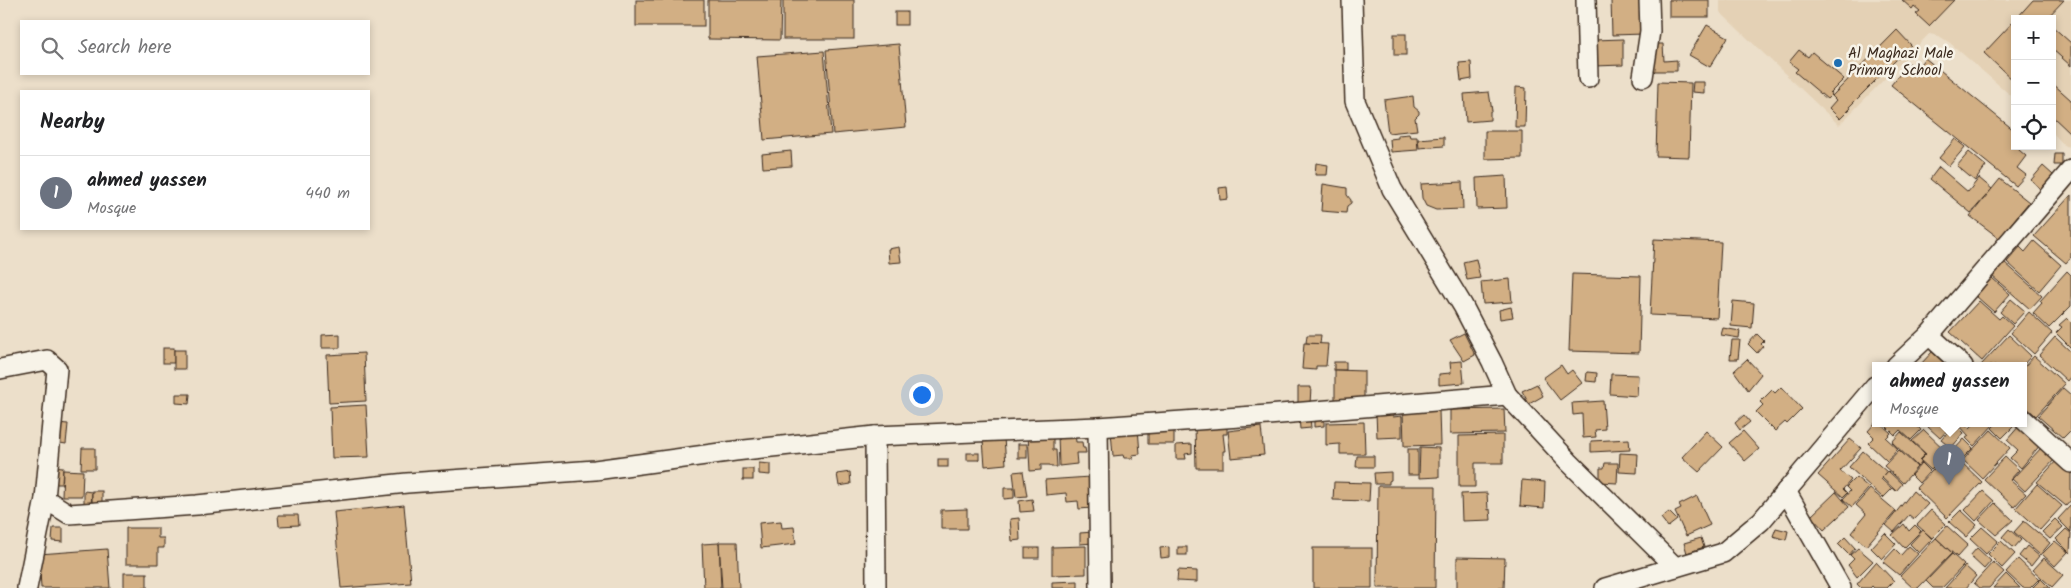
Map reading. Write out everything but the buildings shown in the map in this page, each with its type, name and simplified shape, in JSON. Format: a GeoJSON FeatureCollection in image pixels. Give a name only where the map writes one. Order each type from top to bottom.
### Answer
{"type":"FeatureCollection","features":[{"type":"Feature","properties":{"kind":"street"},"geometry":{"type":"LineString","coordinates":[[1352,0],[1355,101],[1392,188],[1463,306],[1492,362],[1506,395],[1569,462],[1674,567]]}},
{"type":"Feature","properties":{"kind":"street"},"geometry":{"type":"LineString","coordinates":[[1586,0],[1588,78]]}},
{"type":"Feature","properties":{"kind":"street"},"geometry":{"type":"LineString","coordinates":[[1643,77],[1650,31],[1649,0]]}},
{"type":"Feature","properties":{"kind":"street"},"geometry":{"type":"LineString","coordinates":[[1900,362],[1929,335],[2068,179]]}},
{"type":"Feature","properties":{"kind":"street"},"geometry":{"type":"LineString","coordinates":[[1929,335],[1959,362]]}},
{"type":"Feature","properties":{"kind":"street"},"geometry":{"type":"LineString","coordinates":[[0,369],[47,360],[58,369],[44,500],[27,588]]}},
{"type":"Feature","properties":{"kind":"street"},"geometry":{"type":"LineString","coordinates":[[1604,588],[1723,553],[1761,521],[1872,390]]}},
{"type":"Feature","properties":{"kind":"street"},"geometry":{"type":"LineString","coordinates":[[44,500],[70,514],[197,505],[407,482],[595,470],[735,451],[874,436],[1098,427],[1268,416],[1506,395]]}},
{"type":"Feature","properties":{"kind":"street"},"geometry":{"type":"LineString","coordinates":[[2027,424],[2071,462]]}},
{"type":"Feature","properties":{"kind":"street"},"geometry":{"type":"LineString","coordinates":[[1098,427],[1100,588]]}},
{"type":"Feature","properties":{"kind":"street"},"geometry":{"type":"LineString","coordinates":[[874,436],[876,588]]}},
{"type":"Feature","properties":{"kind":"street"},"geometry":{"type":"LineString","coordinates":[[1786,491],[1841,588]]}},
{"type":"Feature","properties":{"kind":"shaded area","name":"Al Maghazi Male Primary School"},"geometry":{"type":"Polygon","coordinates":[[[1720,0],[2071,0],[2071,147],[2065,146],[2056,136],[2056,15],[2011,15],[2011,96],[1950,43],[1939,36],[1929,34],[1839,125],[1720,12],[1720,0]]]}},
{"type":"Feature","properties":{"kind":"place","name":"Al Maghazi Male Primary School"},"geometry":{"type":"Point","coordinates":[1838,63]}},
{"type":"Feature","properties":{"kind":"place","name":"ahmed yassen"},"geometry":{"type":"Point","coordinates":[1949,485]}}]}
